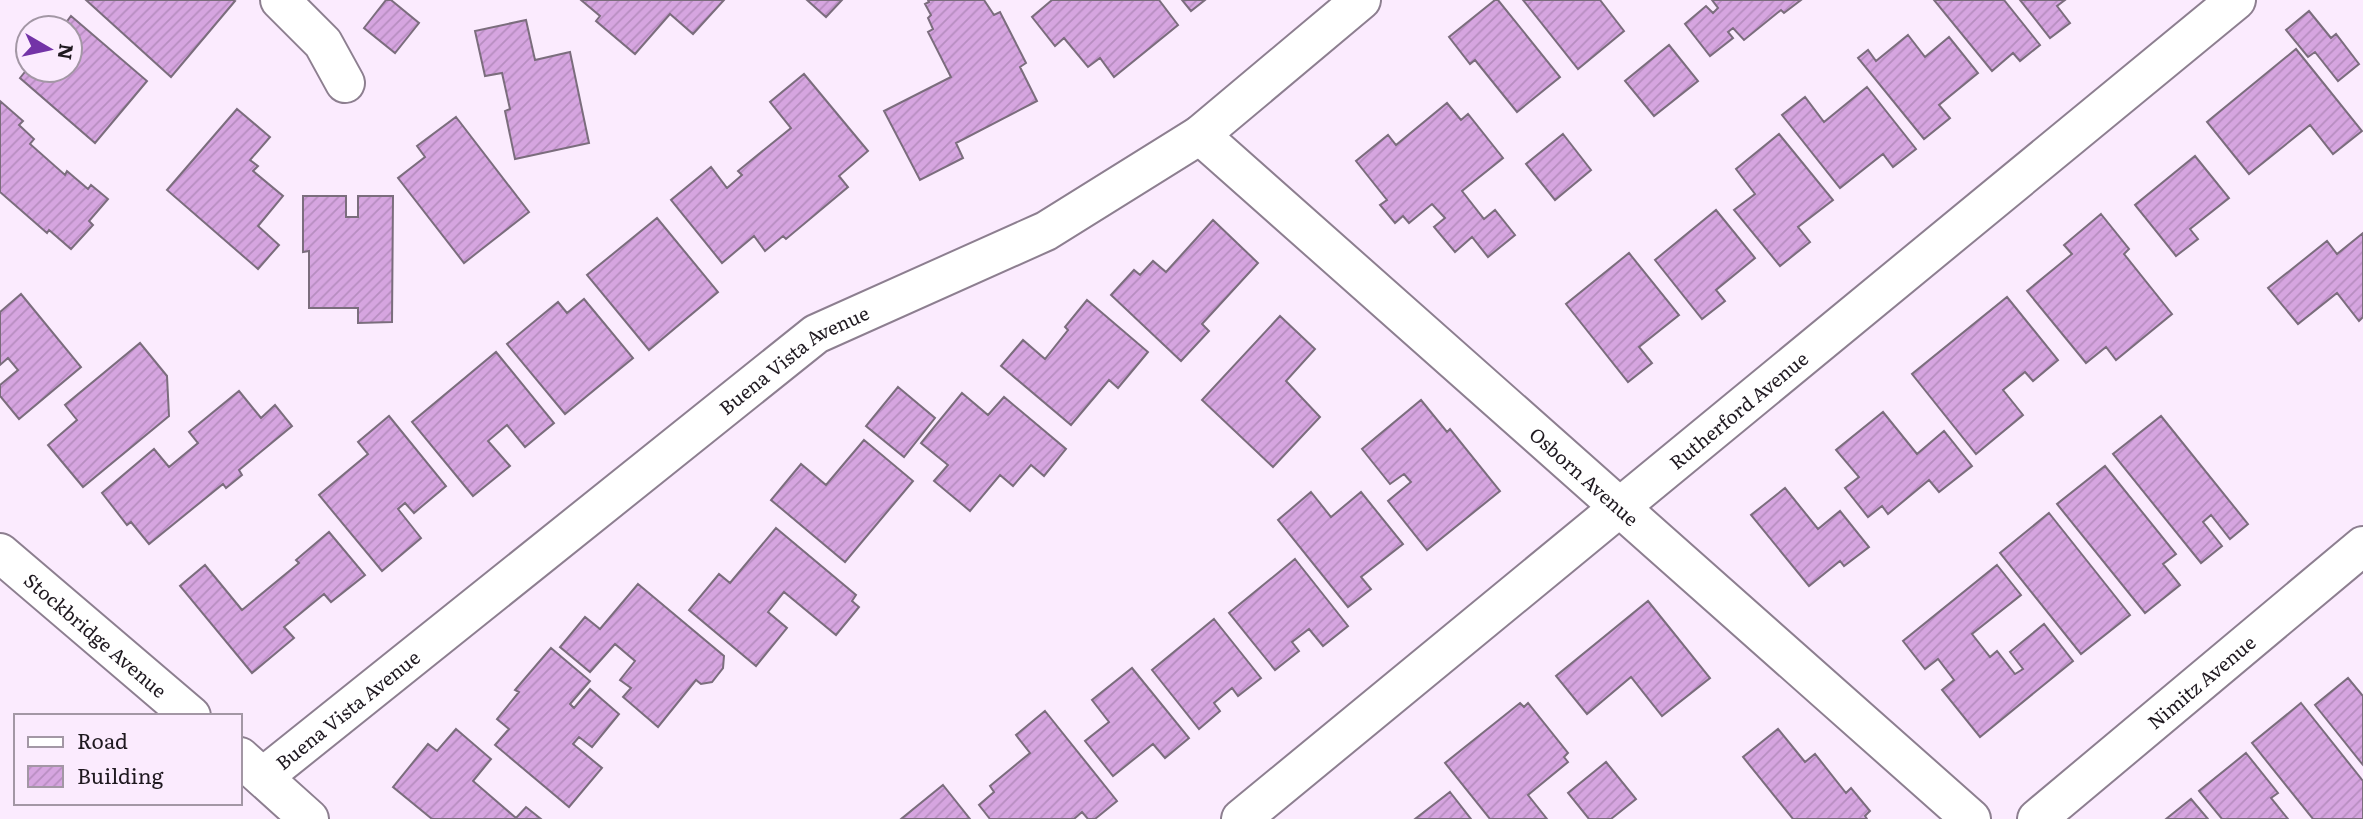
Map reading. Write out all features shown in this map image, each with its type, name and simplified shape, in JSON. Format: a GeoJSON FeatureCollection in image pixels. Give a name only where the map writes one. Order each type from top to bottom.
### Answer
{"type":"FeatureCollection","features":[{"type":"Feature","properties":{"kind":"street"},"geometry":{"type":"LineString","coordinates":[[280,0],[323,43],[345,83]]}},
{"type":"Feature","properties":{"kind":"street","name":"Buena Vista Avenue"},"geometry":{"type":"LineString","coordinates":[[252,767],[816,334],[1046,231],[1200,135],[1361,0]]}},
{"type":"Feature","properties":{"kind":"street","name":"Rutherford Avenue"},"geometry":{"type":"LineString","coordinates":[[1241,819],[2236,0]]}},
{"type":"Feature","properties":{"kind":"street","name":"Osborn Avenue"},"geometry":{"type":"LineString","coordinates":[[1200,135],[1971,819]]}},
{"type":"Feature","properties":{"kind":"street","name":"Nimitz Avenue"},"geometry":{"type":"LineString","coordinates":[[2037,819],[2363,546]]}},
{"type":"Feature","properties":{"kind":"street","name":"Stockbridge Avenue"},"geometry":{"type":"LineString","coordinates":[[0,553],[189,714]]}},
{"type":"Feature","properties":{"kind":"street"},"geometry":{"type":"LineString","coordinates":[[252,767],[309,819]]}},
{"type":"Feature","properties":{"kind":"building"},"geometry":{"type":"Polygon","coordinates":[[[86,0],[233,0],[235,1],[171,77],[86,0]]]}},
{"type":"Feature","properties":{"kind":"building"},"geometry":{"type":"Polygon","coordinates":[[[386,0],[391,0],[419,23],[395,53],[364,28],[386,0]]]}},
{"type":"Feature","properties":{"kind":"building"},"geometry":{"type":"Polygon","coordinates":[[[581,0],[724,0],[693,34],[670,14],[635,54],[596,21],[600,16],[581,0]]]}},
{"type":"Feature","properties":{"kind":"building"},"geometry":{"type":"Polygon","coordinates":[[[807,0],[842,0],[826,17],[807,0]]]}},
{"type":"Feature","properties":{"kind":"building"},"geometry":{"type":"Polygon","coordinates":[[[928,0],[984,0],[994,15],[1000,12],[1026,63],[1020,67],[1037,101],[956,143],[963,158],[920,180],[884,111],[951,77],[928,32],[933,29],[928,18],[931,15],[925,4],[928,0]]]}},
{"type":"Feature","properties":{"kind":"building"},"geometry":{"type":"Polygon","coordinates":[[[1052,0],[1159,0],[1178,25],[1114,77],[1100,58],[1088,67],[1064,38],[1055,46],[1032,17],[1052,0]]]}},
{"type":"Feature","properties":{"kind":"building"},"geometry":{"type":"Polygon","coordinates":[[[1182,0],[1205,0],[1191,11],[1182,0]]]}},
{"type":"Feature","properties":{"kind":"building"},"geometry":{"type":"Polygon","coordinates":[[[1498,0],[1560,77],[1517,112],[1475,60],[1470,64],[1449,37],[1498,0]]]}},
{"type":"Feature","properties":{"kind":"building"},"geometry":{"type":"Polygon","coordinates":[[[1523,0],[1600,0],[1624,31],[1578,69],[1523,0]]]}},
{"type":"Feature","properties":{"kind":"building"},"geometry":{"type":"Polygon","coordinates":[[[1712,0],[1801,0],[1784,13],[1781,10],[1744,40],[1733,28],[1728,32],[1733,38],[1710,56],[1685,24],[1706,6],[1713,13],[1718,8],[1712,0]]]}},
{"type":"Feature","properties":{"kind":"building"},"geometry":{"type":"Polygon","coordinates":[[[1934,0],[2004,0],[2040,45],[2020,61],[2013,53],[1992,71],[1934,0]]]}},
{"type":"Feature","properties":{"kind":"building"},"geometry":{"type":"Polygon","coordinates":[[[2020,0],[2065,0],[2057,6],[2070,23],[2050,38],[2020,0]]]}},
{"type":"Feature","properties":{"kind":"building"},"geometry":{"type":"Polygon","coordinates":[[[2309,11],[2331,38],[2336,34],[2359,64],[2338,81],[2315,52],[2308,57],[2286,30],[2309,11]]]}},
{"type":"Feature","properties":{"kind":"building"},"geometry":{"type":"Polygon","coordinates":[[[526,20],[535,60],[570,52],[589,143],[515,159],[505,111],[510,109],[502,73],[485,76],[475,31],[526,20]]]}},
{"type":"Feature","properties":{"kind":"building"},"geometry":{"type":"Polygon","coordinates":[[[84,27],[147,81],[95,143],[27,84],[84,84],[84,27]]]}},
{"type":"Feature","properties":{"kind":"building"},"geometry":{"type":"Polygon","coordinates":[[[1908,35],[1925,57],[1949,37],[1978,73],[1939,105],[1950,118],[1924,139],[1858,58],[1868,50],[1876,61],[1908,35]]]}},
{"type":"Feature","properties":{"kind":"building"},"geometry":{"type":"Polygon","coordinates":[[[1669,45],[1698,81],[1654,116],[1625,81],[1669,45]]]}},
{"type":"Feature","properties":{"kind":"building"},"geometry":{"type":"Polygon","coordinates":[[[2296,49],[2362,131],[2333,154],[2310,125],[2249,174],[2207,122],[2296,49]]]}},
{"type":"Feature","properties":{"kind":"building"},"geometry":{"type":"Polygon","coordinates":[[[804,74],[868,151],[839,176],[848,187],[786,239],[783,236],[765,251],[754,236],[722,263],[671,200],[711,167],[727,188],[742,175],[738,171],[791,128],[770,102],[804,74]]]}},
{"type":"Feature","properties":{"kind":"building"},"geometry":{"type":"Polygon","coordinates":[[[1867,87],[1916,149],[1893,167],[1883,154],[1840,188],[1782,115],[1805,97],[1824,122],[1867,87]]]}},
{"type":"Feature","properties":{"kind":"building"},"geometry":{"type":"Polygon","coordinates":[[[0,101],[23,121],[19,125],[34,139],[30,144],[65,175],[67,171],[88,189],[91,185],[108,199],[89,221],[93,225],[71,249],[49,230],[47,233],[0,192],[0,101]]]}},
{"type":"Feature","properties":{"kind":"building"},"geometry":{"type":"Polygon","coordinates":[[[1447,103],[1461,120],[1468,114],[1503,158],[1462,191],[1484,219],[1495,210],[1515,235],[1488,257],[1472,237],[1455,252],[1434,227],[1445,218],[1432,204],[1409,223],[1403,216],[1395,223],[1380,205],[1387,200],[1356,161],[1388,135],[1396,145],[1447,103]]]}},
{"type":"Feature","properties":{"kind":"building"},"geometry":{"type":"Polygon","coordinates":[[[237,109],[270,137],[250,160],[258,166],[253,171],[283,196],[258,226],[279,245],[258,269],[167,190],[237,109]]]}},
{"type":"Feature","properties":{"kind":"building"},"geometry":{"type":"Polygon","coordinates":[[[456,117],[529,212],[464,263],[398,178],[425,157],[417,146],[456,117]]]}},
{"type":"Feature","properties":{"kind":"building"},"geometry":{"type":"Polygon","coordinates":[[[1563,134],[1591,170],[1555,200],[1526,164],[1563,134]]]}},
{"type":"Feature","properties":{"kind":"building"},"geometry":{"type":"Polygon","coordinates":[[[1779,134],[1833,200],[1798,227],[1810,242],[1780,266],[1734,210],[1755,194],[1736,169],[1779,134]]]}},
{"type":"Feature","properties":{"kind":"building"},"geometry":{"type":"Polygon","coordinates":[[[2195,156],[2229,198],[2190,229],[2198,239],[2176,256],[2135,205],[2195,156]]]}},
{"type":"Feature","properties":{"kind":"building"},"geometry":{"type":"Polygon","coordinates":[[[303,196],[346,196],[346,217],[358,217],[358,196],[393,196],[392,322],[358,323],[358,308],[309,308],[309,251],[303,252],[303,196]]]}},
{"type":"Feature","properties":{"kind":"building"},"geometry":{"type":"Polygon","coordinates":[[[1716,210],[1755,258],[1716,290],[1725,301],[1702,319],[1655,260],[1716,210]]]}},
{"type":"Feature","properties":{"kind":"building"},"geometry":{"type":"Polygon","coordinates":[[[2101,214],[2129,249],[2124,254],[2172,314],[2116,360],[2106,347],[2086,363],[2027,291],[2072,254],[2064,245],[2101,214]]]}},
{"type":"Feature","properties":{"kind":"building"},"geometry":{"type":"Polygon","coordinates":[[[657,218],[718,292],[649,350],[587,275],[657,218]]]}},
{"type":"Feature","properties":{"kind":"building"},"geometry":{"type":"Polygon","coordinates":[[[1213,220],[1258,263],[1202,324],[1209,331],[1181,361],[1111,295],[1134,270],[1140,275],[1153,261],[1166,272],[1213,220]]]}},
{"type":"Feature","properties":{"kind":"building"},"geometry":{"type":"Polygon","coordinates":[[[2363,233],[2363,317],[2359,321],[2337,293],[2298,324],[2268,288],[2327,241],[2337,254],[2363,233]]]}},
{"type":"Feature","properties":{"kind":"building"},"geometry":{"type":"Polygon","coordinates":[[[1629,253],[1679,315],[1639,347],[1652,363],[1628,382],[1566,304],[1629,253]]]}},
{"type":"Feature","properties":{"kind":"building"},"geometry":{"type":"Polygon","coordinates":[[[21,294],[81,367],[19,419],[0,396],[0,385],[18,370],[8,358],[0,365],[0,312],[21,294]]]}},
{"type":"Feature","properties":{"kind":"building"},"geometry":{"type":"Polygon","coordinates":[[[2007,297],[2058,360],[2033,381],[2025,372],[2003,390],[2023,415],[1976,454],[1912,374],[2007,297]]]}},
{"type":"Feature","properties":{"kind":"building"},"geometry":{"type":"Polygon","coordinates":[[[584,299],[633,358],[565,414],[507,344],[558,302],[567,313],[584,299]]]}},
{"type":"Feature","properties":{"kind":"building"},"geometry":{"type":"Polygon","coordinates":[[[1087,300],[1148,352],[1118,388],[1109,380],[1071,425],[1001,366],[1023,340],[1045,359],[1068,330],[1065,327],[1087,300]]]}},
{"type":"Feature","properties":{"kind":"building"},"geometry":{"type":"Polygon","coordinates":[[[1280,316],[1315,349],[1286,381],[1320,417],[1273,467],[1202,400],[1280,316]]]}},
{"type":"Feature","properties":{"kind":"building"},"geometry":{"type":"Polygon","coordinates":[[[140,343],[167,376],[169,416],[83,487],[48,445],[77,420],[65,405],[140,343]]]}},
{"type":"Feature","properties":{"kind":"building"},"geometry":{"type":"Polygon","coordinates":[[[496,352],[554,423],[525,447],[507,425],[488,441],[510,466],[473,496],[412,422],[496,352]]]}},
{"type":"Feature","properties":{"kind":"building"},"geometry":{"type":"Polygon","coordinates":[[[898,387],[935,418],[904,457],[866,426],[898,387]]]}},
{"type":"Feature","properties":{"kind":"building"},"geometry":{"type":"Polygon","coordinates":[[[239,391],[261,418],[275,405],[292,426],[239,470],[242,475],[226,488],[223,484],[149,544],[131,522],[127,525],[102,493],[154,449],[169,467],[198,443],[189,432],[239,391]]]}},
{"type":"Feature","properties":{"kind":"building"},"geometry":{"type":"Polygon","coordinates":[[[962,393],[988,415],[1004,397],[1066,449],[1044,476],[1031,465],[1013,486],[1000,475],[970,511],[934,481],[948,465],[921,443],[962,393]]]}},
{"type":"Feature","properties":{"kind":"building"},"geometry":{"type":"Polygon","coordinates":[[[1421,400],[1447,432],[1450,429],[1500,491],[1427,550],[1388,501],[1411,482],[1404,474],[1390,484],[1362,449],[1421,400]]]}},
{"type":"Feature","properties":{"kind":"building"},"geometry":{"type":"Polygon","coordinates":[[[1883,412],[1917,454],[1944,431],[1972,466],[1939,492],[1929,480],[1888,514],[1882,506],[1868,517],[1845,488],[1859,477],[1836,450],[1883,412]]]}},
{"type":"Feature","properties":{"kind":"building"},"geometry":{"type":"Polygon","coordinates":[[[389,416],[446,486],[414,513],[405,503],[398,509],[421,538],[382,571],[319,495],[368,454],[358,442],[389,416]]]}},
{"type":"Feature","properties":{"kind":"building"},"geometry":{"type":"Polygon","coordinates":[[[2161,416],[2248,524],[2230,539],[2211,515],[2203,522],[2222,546],[2201,563],[2113,454],[2161,416]]]}},
{"type":"Feature","properties":{"kind":"building"},"geometry":{"type":"Polygon","coordinates":[[[864,440],[913,481],[845,562],[771,500],[801,464],[826,485],[864,440]]]}},
{"type":"Feature","properties":{"kind":"building"},"geometry":{"type":"Polygon","coordinates":[[[2105,466],[2176,554],[2163,564],[2180,585],[2145,613],[2057,504],[2105,466]]]}},
{"type":"Feature","properties":{"kind":"building"},"geometry":{"type":"Polygon","coordinates":[[[1785,488],[1818,529],[1840,511],[1869,547],[1844,566],[1840,561],[1809,586],[1751,515],[1785,488]]]}},
{"type":"Feature","properties":{"kind":"building"},"geometry":{"type":"Polygon","coordinates":[[[1311,492],[1331,517],[1361,492],[1403,544],[1361,577],[1371,589],[1348,607],[1278,520],[1311,492]]]}},
{"type":"Feature","properties":{"kind":"building"},"geometry":{"type":"Polygon","coordinates":[[[2049,513],[2130,615],[2081,654],[2000,553],[2049,513]]]}},
{"type":"Feature","properties":{"kind":"building"},"geometry":{"type":"Polygon","coordinates":[[[776,528],[856,595],[852,601],[859,607],[836,635],[784,592],[768,612],[787,628],[756,666],[689,610],[719,574],[730,583],[776,528]]]}},
{"type":"Feature","properties":{"kind":"building"},"geometry":{"type":"Polygon","coordinates":[[[329,532],[365,575],[331,602],[324,594],[284,627],[294,638],[252,673],[180,586],[205,565],[242,610],[299,563],[296,560],[329,532]]]}},
{"type":"Feature","properties":{"kind":"building"},"geometry":{"type":"Polygon","coordinates":[[[1295,559],[1348,626],[1323,646],[1309,629],[1292,642],[1299,651],[1275,670],[1229,613],[1295,559]]]}},
{"type":"Feature","properties":{"kind":"building"},"geometry":{"type":"Polygon","coordinates":[[[1997,565],[2021,595],[1972,634],[1990,657],[1997,651],[2015,674],[2023,669],[2010,652],[2044,624],[2073,661],[1980,737],[1942,690],[1954,680],[1938,659],[1925,669],[1903,641],[1997,565]]]}},
{"type":"Feature","properties":{"kind":"building"},"geometry":{"type":"Polygon","coordinates":[[[638,584],[724,656],[723,668],[712,682],[701,684],[696,680],[658,727],[623,697],[631,688],[620,680],[635,661],[615,644],[590,672],[560,647],[585,617],[600,629],[638,584]]]}},
{"type":"Feature","properties":{"kind":"building"},"geometry":{"type":"Polygon","coordinates":[[[1648,601],[1710,678],[1662,716],[1631,677],[1587,714],[1556,676],[1648,601]]]}},
{"type":"Feature","properties":{"kind":"building"},"geometry":{"type":"Polygon","coordinates":[[[1214,619],[1261,678],[1238,696],[1232,688],[1214,703],[1220,711],[1199,729],[1152,670],[1214,619]]]}},
{"type":"Feature","properties":{"kind":"building"},"geometry":{"type":"Polygon","coordinates":[[[551,648],[590,681],[570,704],[574,708],[590,689],[619,714],[592,747],[579,737],[573,744],[602,768],[569,807],[495,745],[509,729],[497,719],[519,692],[515,690],[551,648]]]}},
{"type":"Feature","properties":{"kind":"building"},"geometry":{"type":"Polygon","coordinates":[[[1132,668],[1189,738],[1165,758],[1153,744],[1113,776],[1085,741],[1109,722],[1092,700],[1132,668]]]}},
{"type":"Feature","properties":{"kind":"building"},"geometry":{"type":"Polygon","coordinates":[[[2348,678],[2363,696],[2363,765],[2315,705],[2348,678]]]}},
{"type":"Feature","properties":{"kind":"building"},"geometry":{"type":"Polygon","coordinates":[[[1520,703],[1524,707],[1528,703],[1568,753],[1564,757],[1568,762],[1528,795],[1547,819],[1490,819],[1445,763],[1520,703]]]}},
{"type":"Feature","properties":{"kind":"building"},"geometry":{"type":"Polygon","coordinates":[[[2301,703],[2363,781],[2363,819],[2313,819],[2252,743],[2301,703]]]}},
{"type":"Feature","properties":{"kind":"building"},"geometry":{"type":"Polygon","coordinates":[[[1045,711],[1117,801],[1095,819],[1088,819],[1082,812],[1074,819],[990,819],[979,805],[994,792],[990,786],[1030,753],[1016,735],[1045,711]]]}},
{"type":"Feature","properties":{"kind":"building"},"geometry":{"type":"Polygon","coordinates":[[[456,729],[491,759],[473,781],[516,818],[526,807],[541,819],[432,819],[393,787],[428,744],[437,751],[456,729]]]}},
{"type":"Feature","properties":{"kind":"building"},"geometry":{"type":"Polygon","coordinates":[[[1778,729],[1805,762],[1815,754],[1846,793],[1851,788],[1870,811],[1865,816],[1867,819],[1793,819],[1743,757],[1778,729]]]}},
{"type":"Feature","properties":{"kind":"building"},"geometry":{"type":"Polygon","coordinates":[[[2246,753],[2278,793],[2271,798],[2288,819],[2222,819],[2199,791],[2246,753]]]}},
{"type":"Feature","properties":{"kind":"building"},"geometry":{"type":"Polygon","coordinates":[[[1606,762],[1636,799],[1611,819],[1589,819],[1568,793],[1606,762]]]}},
{"type":"Feature","properties":{"kind":"building"},"geometry":{"type":"Polygon","coordinates":[[[943,785],[970,819],[901,819],[943,785]]]}},
{"type":"Feature","properties":{"kind":"building"},"geometry":{"type":"Polygon","coordinates":[[[1450,792],[1471,819],[1415,819],[1450,792]]]}},
{"type":"Feature","properties":{"kind":"building"},"geometry":{"type":"Polygon","coordinates":[[[2191,799],[2208,819],[2166,819],[2191,799]]]}}]}
